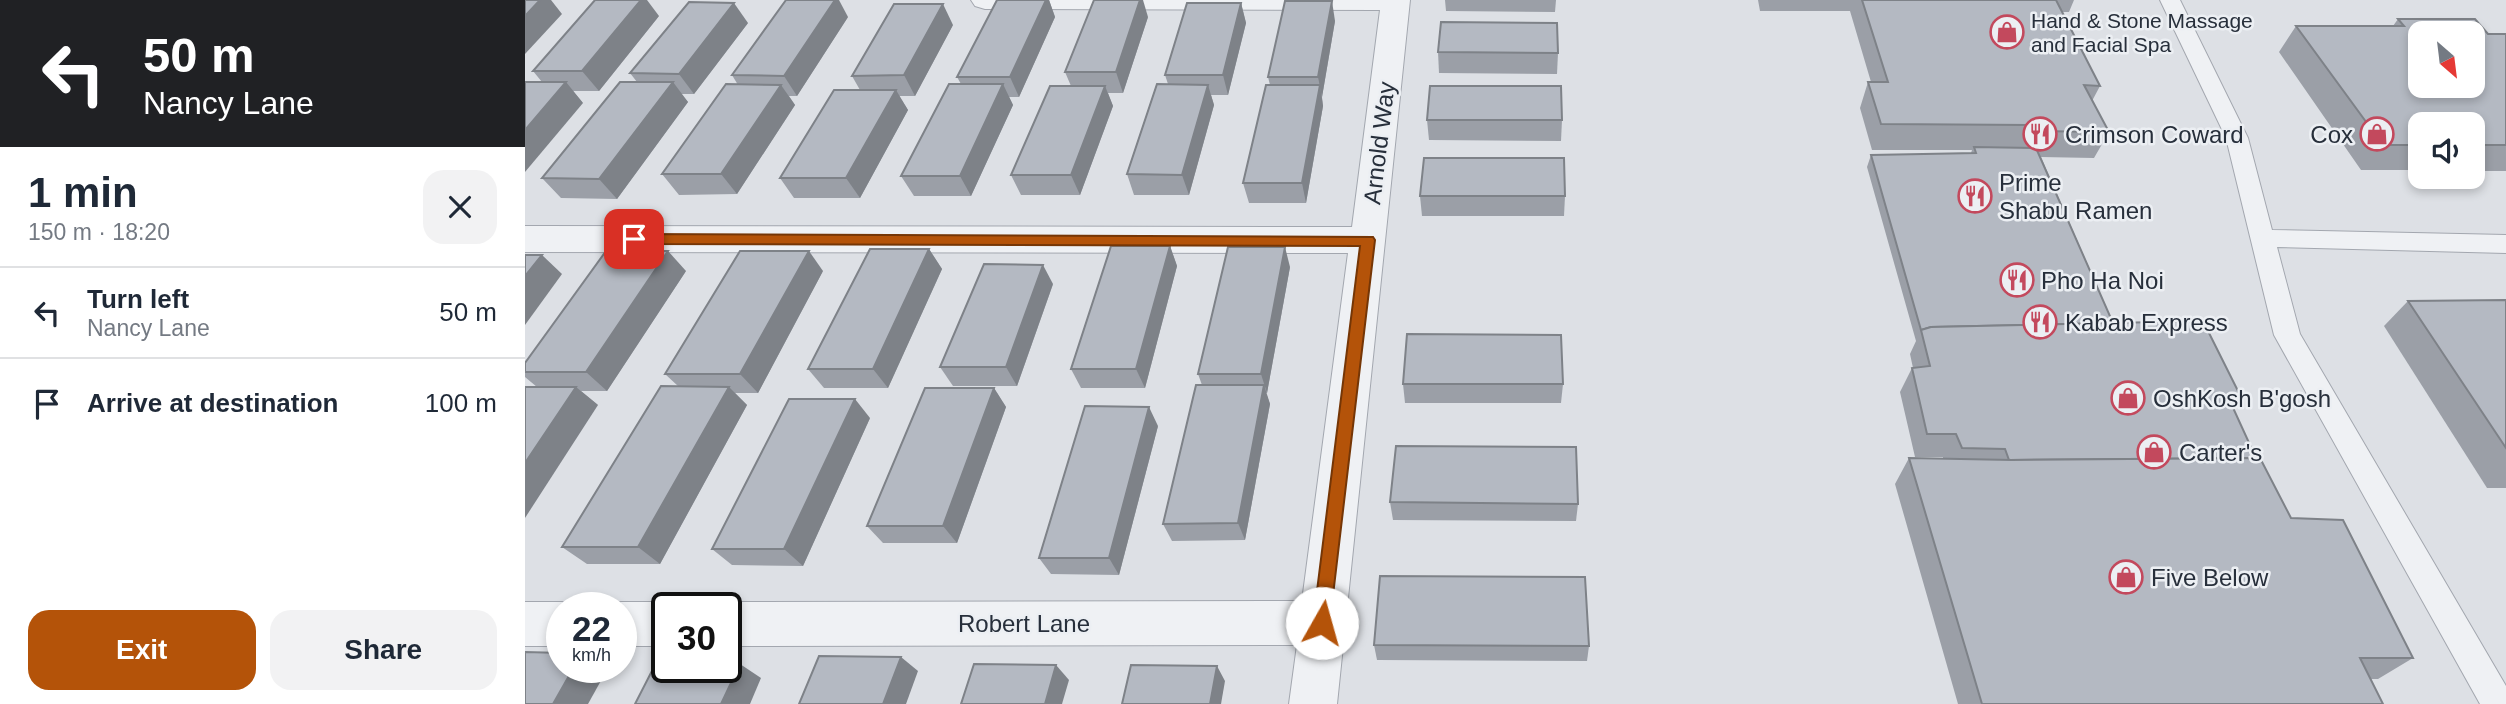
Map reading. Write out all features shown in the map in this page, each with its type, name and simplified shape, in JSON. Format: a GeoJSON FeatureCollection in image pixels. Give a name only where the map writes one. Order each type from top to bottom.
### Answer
{"type":"FeatureCollection","features":[{"type":"Feature","properties":{"kind":"street"},"geometry":{"type":"LineString","coordinates":[[985,0],[1395,0]]}},
{"type":"Feature","properties":{"kind":"street","name":"Arnold Way"},"geometry":{"type":"LineString","coordinates":[[1313,704],[1395,0]]}},
{"type":"Feature","properties":{"kind":"street"},"geometry":{"type":"LineString","coordinates":[[525,239],[1368,240]]}},
{"type":"Feature","properties":{"kind":"street","name":"Robert Lane"},"geometry":{"type":"LineString","coordinates":[[742,624],[1322,623]]}},
{"type":"Feature","properties":{"kind":"street"},"geometry":{"type":"LineString","coordinates":[[525,624],[546,624]]}},
{"type":"Feature","properties":{"kind":"lane"},"geometry":{"type":"LineString","coordinates":[[2170,0],[2237,138],[2287,335],[2498,704]]}},
{"type":"Feature","properties":{"kind":"lane"},"geometry":{"type":"LineString","coordinates":[[2262,239],[2506,244]]}},
{"type":"Feature","properties":{"kind":"building"},"geometry":{"type":"Polygon","coordinates":[[[525,0],[540,0],[525,16],[525,0]]]}},
{"type":"Feature","properties":{"kind":"building"},"geometry":{"type":"Polygon","coordinates":[[[595,0],[641,0],[582,71],[533,71],[595,0]]]}},
{"type":"Feature","properties":{"kind":"building"},"geometry":{"type":"Polygon","coordinates":[[[786,0],[835,0],[784,76],[732,75],[786,0]]]}},
{"type":"Feature","properties":{"kind":"building"},"geometry":{"type":"Polygon","coordinates":[[[997,0],[1046,0],[1010,77],[957,77],[997,0]]]}},
{"type":"Feature","properties":{"kind":"building"},"geometry":{"type":"Polygon","coordinates":[[[1094,0],[1140,0],[1116,72],[1065,72],[1094,0]]]}},
{"type":"Feature","properties":{"kind":"building"},"geometry":{"type":"Polygon","coordinates":[[[1862,0],[2056,0],[2100,86],[2084,85],[2109,132],[2032,131],[2029,125],[1881,124],[1868,82],[1888,82],[1862,0]]]}},
{"type":"Feature","properties":{"kind":"building"},"geometry":{"type":"Polygon","coordinates":[[[1285,1],[1332,1],[1318,77],[1268,77],[1285,1]]]}},
{"type":"Feature","properties":{"kind":"building"},"geometry":{"type":"Polygon","coordinates":[[[689,2],[734,3],[679,74],[630,73],[689,2]]]}},
{"type":"Feature","properties":{"kind":"building"},"geometry":{"type":"Polygon","coordinates":[[[1187,3],[1241,3],[1223,75],[1165,75],[1187,3]]]}},
{"type":"Feature","properties":{"kind":"building"},"geometry":{"type":"Polygon","coordinates":[[[894,4],[943,4],[904,75],[852,76],[894,4]]]}},
{"type":"Feature","properties":{"kind":"building"},"geometry":{"type":"Polygon","coordinates":[[[2398,19],[2475,19],[2477,21],[2408,21],[2408,98],[2485,98],[2485,31],[2488,34],[2506,34],[2506,145],[2485,145],[2485,112],[2408,112],[2408,145],[2383,145],[2296,26],[2404,26],[2398,19]]]}},
{"type":"Feature","properties":{"kind":"building"},"geometry":{"type":"Polygon","coordinates":[[[1441,22],[1557,23],[1558,53],[1438,52],[1441,22]]]}},
{"type":"Feature","properties":{"kind":"building"},"geometry":{"type":"Polygon","coordinates":[[[525,82],[566,82],[525,130],[525,82]]]}},
{"type":"Feature","properties":{"kind":"building"},"geometry":{"type":"Polygon","coordinates":[[[620,82],[673,82],[599,179],[542,178],[620,82]]]}},
{"type":"Feature","properties":{"kind":"building"},"geometry":{"type":"Polygon","coordinates":[[[726,84],[781,85],[721,174],[662,174],[726,84]]]}},
{"type":"Feature","properties":{"kind":"building"},"geometry":{"type":"Polygon","coordinates":[[[949,84],[1003,84],[960,176],[901,176],[949,84]]]}},
{"type":"Feature","properties":{"kind":"building"},"geometry":{"type":"Polygon","coordinates":[[[1157,84],[1208,85],[1182,175],[1127,174],[1157,84]]]}},
{"type":"Feature","properties":{"kind":"building"},"geometry":{"type":"Polygon","coordinates":[[[1266,85],[1320,85],[1302,183],[1243,183],[1266,85]]]}},
{"type":"Feature","properties":{"kind":"building"},"geometry":{"type":"Polygon","coordinates":[[[1050,86],[1105,86],[1071,175],[1011,175],[1050,86]]]}},
{"type":"Feature","properties":{"kind":"building"},"geometry":{"type":"Polygon","coordinates":[[[1430,86],[1561,86],[1562,120],[1427,120],[1430,86]]]}},
{"type":"Feature","properties":{"kind":"building"},"geometry":{"type":"Polygon","coordinates":[[[834,90],[896,90],[846,178],[780,178],[834,90]]]}},
{"type":"Feature","properties":{"kind":"building"},"geometry":{"type":"Polygon","coordinates":[[[1974,147],[2036,148],[2113,323],[1931,327],[1921,330],[1871,155],[1976,153],[1974,147]]]}},
{"type":"Feature","properties":{"kind":"building"},"geometry":{"type":"Polygon","coordinates":[[[1424,158],[1564,158],[1565,196],[1420,196],[1424,158]]]}},
{"type":"Feature","properties":{"kind":"building"},"geometry":{"type":"Polygon","coordinates":[[[1111,246],[1170,246],[1136,369],[1071,369],[1111,246]]]}},
{"type":"Feature","properties":{"kind":"building"},"geometry":{"type":"Polygon","coordinates":[[[1228,247],[1285,247],[1261,374],[1198,374],[1228,247]]]}},
{"type":"Feature","properties":{"kind":"building"},"geometry":{"type":"Polygon","coordinates":[[[870,249],[929,249],[873,369],[808,369],[870,249]]]}},
{"type":"Feature","properties":{"kind":"building"},"geometry":{"type":"Polygon","coordinates":[[[606,251],[668,251],[586,372],[525,372],[525,363],[606,251]]]}},
{"type":"Feature","properties":{"kind":"building"},"geometry":{"type":"Polygon","coordinates":[[[740,251],[809,251],[740,374],[665,374],[740,251]]]}},
{"type":"Feature","properties":{"kind":"building"},"geometry":{"type":"Polygon","coordinates":[[[525,255],[542,255],[525,276],[525,255]]]}},
{"type":"Feature","properties":{"kind":"building"},"geometry":{"type":"Polygon","coordinates":[[[984,264],[1043,265],[1006,367],[940,367],[984,264]]]}},
{"type":"Feature","properties":{"kind":"building"},"geometry":{"type":"Polygon","coordinates":[[[2506,300],[2506,448],[2408,301],[2506,300]]]}},
{"type":"Feature","properties":{"kind":"building"},"geometry":{"type":"Polygon","coordinates":[[[2203,321],[2241,397],[2229,399],[2256,458],[2009,460],[2005,449],[1962,448],[1956,434],[1927,434],[1912,368],[1930,366],[1921,330],[1931,327],[2203,321]]]}},
{"type":"Feature","properties":{"kind":"building"},"geometry":{"type":"Polygon","coordinates":[[[1407,334],[1561,335],[1563,384],[1403,384],[1407,334]]]}},
{"type":"Feature","properties":{"kind":"building"},"geometry":{"type":"Polygon","coordinates":[[[1196,385],[1264,385],[1238,523],[1163,524],[1196,385]]]}},
{"type":"Feature","properties":{"kind":"building"},"geometry":{"type":"Polygon","coordinates":[[[661,386],[729,387],[638,547],[562,547],[661,386]]]}},
{"type":"Feature","properties":{"kind":"building"},"geometry":{"type":"Polygon","coordinates":[[[525,387],[576,387],[525,463],[525,387]]]}},
{"type":"Feature","properties":{"kind":"building"},"geometry":{"type":"Polygon","coordinates":[[[925,388],[994,388],[943,526],[867,526],[925,388]]]}},
{"type":"Feature","properties":{"kind":"building"},"geometry":{"type":"Polygon","coordinates":[[[789,399],[855,399],[784,549],[712,549],[789,399]]]}},
{"type":"Feature","properties":{"kind":"building"},"geometry":{"type":"Polygon","coordinates":[[[1085,406],[1149,407],[1109,558],[1039,558],[1085,406]]]}},
{"type":"Feature","properties":{"kind":"building"},"geometry":{"type":"Polygon","coordinates":[[[1396,446],[1576,447],[1578,504],[1390,502],[1396,446]]]}},
{"type":"Feature","properties":{"kind":"building","name":"Five Below"},"geometry":{"type":"Polygon","coordinates":[[[1909,458],[2260,458],[2291,518],[2343,520],[2413,658],[2360,658],[2383,704],[1982,704],[1909,458]]]}},
{"type":"Feature","properties":{"kind":"building"},"geometry":{"type":"Polygon","coordinates":[[[1380,576],[1585,577],[1589,646],[1374,645],[1380,576]]]}},
{"type":"Feature","properties":{"kind":"building"},"geometry":{"type":"Polygon","coordinates":[[[525,652],[546,653],[546,683],[565,683],[553,704],[525,704],[525,652]]]}},
{"type":"Feature","properties":{"kind":"building"},"geometry":{"type":"Polygon","coordinates":[[[819,656],[901,657],[883,704],[799,704],[819,656]]]}},
{"type":"Feature","properties":{"kind":"building"},"geometry":{"type":"Polygon","coordinates":[[[974,664],[1056,665],[1045,704],[961,704],[974,664]]]}},
{"type":"Feature","properties":{"kind":"building"},"geometry":{"type":"Polygon","coordinates":[[[1131,665],[1217,666],[1210,704],[1122,704],[1131,665]]]}},
{"type":"Feature","properties":{"kind":"building"},"geometry":{"type":"Polygon","coordinates":[[[651,673],[651,683],[731,683],[721,704],[635,704],[651,673]]]}},
{"type":"Feature","properties":{"kind":"place","name":"Hand & Stone Massage and Facial Spa"},"geometry":{"type":"Point","coordinates":[2007,32]}},
{"type":"Feature","properties":{"kind":"place","name":"Crimson Coward"},"geometry":{"type":"Point","coordinates":[2040,134]}},
{"type":"Feature","properties":{"kind":"place","name":"Cox"},"geometry":{"type":"Point","coordinates":[2377,134]}},
{"type":"Feature","properties":{"kind":"place","name":"Prime Shabu Ramen"},"geometry":{"type":"Point","coordinates":[1975,196]}},
{"type":"Feature","properties":{"kind":"place","name":"Pho Ha Noi"},"geometry":{"type":"Point","coordinates":[2017,280]}},
{"type":"Feature","properties":{"kind":"place","name":"Kabab Express"},"geometry":{"type":"Point","coordinates":[2040,322]}},
{"type":"Feature","properties":{"kind":"place","name":"OshKosh B'gosh"},"geometry":{"type":"Point","coordinates":[2128,398]}},
{"type":"Feature","properties":{"kind":"place","name":"Carter's"},"geometry":{"type":"Point","coordinates":[2154,452]}},
{"type":"Feature","properties":{"kind":"place","name":"Five Below"},"geometry":{"type":"Point","coordinates":[2126,577]}},
{"type":"Feature","properties":{"kind":"route"},"geometry":{"type":"LineString","coordinates":[[634,239],[1368,240],[1322,623]]}}]}
